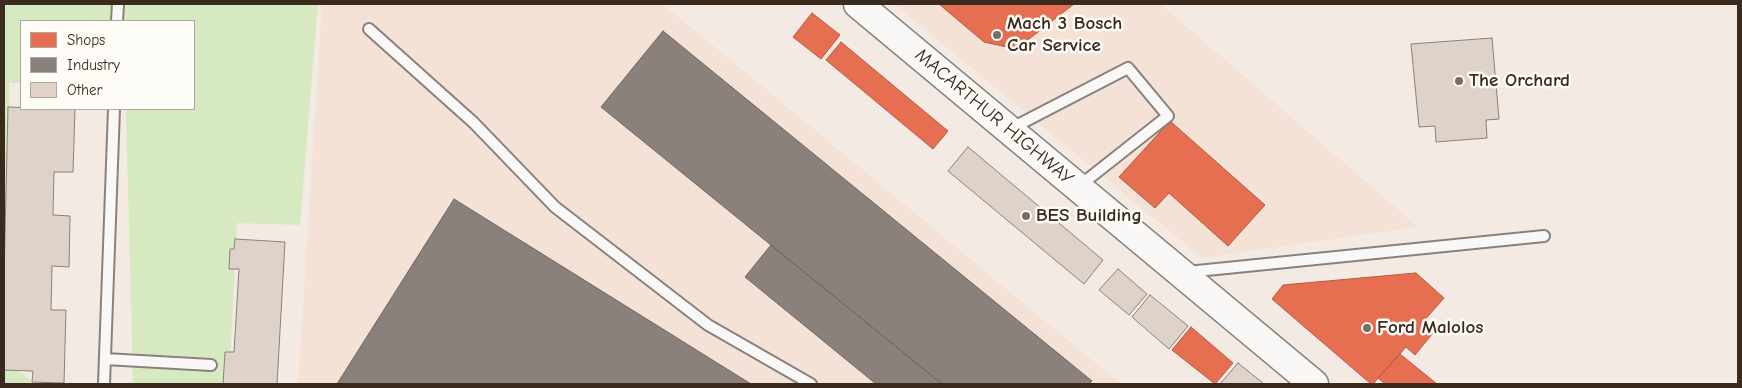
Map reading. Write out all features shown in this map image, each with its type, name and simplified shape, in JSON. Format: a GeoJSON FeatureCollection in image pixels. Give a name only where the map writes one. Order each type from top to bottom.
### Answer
{"type":"FeatureCollection","features":[{"type":"Feature","properties":{"kind":"highway","name":"MACARTHUR HIGHWAY"},"geometry":{"type":"LineString","coordinates":[[858,4],[1314,384]]}},
{"type":"Feature","properties":{"kind":"lane"},"geometry":{"type":"LineString","coordinates":[[117,20],[118,4]]}},
{"type":"Feature","properties":{"kind":"lane"},"geometry":{"type":"LineString","coordinates":[[369,29],[474,123],[555,207],[708,325],[810,384]]}},
{"type":"Feature","properties":{"kind":"lane"},"geometry":{"type":"LineString","coordinates":[[1009,129],[1128,68],[1168,116],[1078,186]]}},
{"type":"Feature","properties":{"kind":"lane"},"geometry":{"type":"LineString","coordinates":[[104,384],[114,110]]}},
{"type":"Feature","properties":{"kind":"lane"},"geometry":{"type":"LineString","coordinates":[[1181,273],[1544,236]]}},
{"type":"Feature","properties":{"kind":"lane"},"geometry":{"type":"LineString","coordinates":[[105,359],[211,365]]}},
{"type":"Feature","properties":{"kind":"shaded area"},"geometry":{"type":"Polygon","coordinates":[[[322,4],[663,4],[1121,384],[298,384],[322,4]]]}},
{"type":"Feature","properties":{"kind":"shaded area"},"geometry":{"type":"Polygon","coordinates":[[[894,4],[1161,4],[1418,227],[1202,258],[894,4]]]}},
{"type":"Feature","properties":{"kind":"green space"},"geometry":{"type":"Polygon","coordinates":[[[4,4],[318,4],[300,225],[237,223],[229,384],[133,384],[126,110],[195,110],[195,20],[20,20],[20,83],[9,83],[14,368],[36,384],[4,384],[4,4]]]}},
{"type":"Feature","properties":{"kind":"building: Shops"},"geometry":{"type":"Polygon","coordinates":[[[939,4],[1074,4],[1016,49],[984,42],[939,4]]]}},
{"type":"Feature","properties":{"kind":"building: Shops"},"geometry":{"type":"Polygon","coordinates":[[[812,13],[840,35],[821,59],[793,37],[812,13]]]}},
{"type":"Feature","properties":{"kind":"building: Shops"},"geometry":{"type":"Polygon","coordinates":[[[841,42],[948,131],[933,149],[826,60],[841,42]]]}},
{"type":"Feature","properties":{"kind":"building: Shops"},"geometry":{"type":"Polygon","coordinates":[[[1170,121],[1265,205],[1228,246],[1169,193],[1155,208],[1119,177],[1170,121]]]}},
{"type":"Feature","properties":{"kind":"building: Shops","name":"Ford Malolos"},"geometry":{"type":"Polygon","coordinates":[[[1416,273],[1444,298],[1422,323],[1433,333],[1415,355],[1406,347],[1373,384],[1272,299],[1283,285],[1416,273]]]}},
{"type":"Feature","properties":{"kind":"building: Shops"},"geometry":{"type":"Polygon","coordinates":[[[1191,327],[1233,363],[1215,384],[1172,350],[1191,327]]]}},
{"type":"Feature","properties":{"kind":"building: Shops"},"geometry":{"type":"Polygon","coordinates":[[[1400,354],[1437,384],[1385,384],[1378,378],[1400,354]]]}},
{"type":"Feature","properties":{"kind":"building: Industry"},"geometry":{"type":"Polygon","coordinates":[[[663,31],[1092,381],[1089,384],[942,384],[601,107],[663,31]]]}},
{"type":"Feature","properties":{"kind":"building: Industry"},"geometry":{"type":"Polygon","coordinates":[[[454,199],[751,384],[337,384],[454,199]]]}},
{"type":"Feature","properties":{"kind":"building: Industry"},"geometry":{"type":"Polygon","coordinates":[[[771,245],[942,384],[876,384],[745,277],[771,245]]]}},
{"type":"Feature","properties":{"kind":"building: Other"},"geometry":{"type":"Polygon","coordinates":[[[1492,38],[1499,119],[1486,120],[1487,138],[1436,142],[1435,126],[1419,127],[1411,44],[1492,38]]]}},
{"type":"Feature","properties":{"kind":"building: Other"},"geometry":{"type":"Polygon","coordinates":[[[8,107],[20,107],[20,110],[75,110],[73,172],[54,172],[53,215],[70,216],[69,267],[52,266],[51,310],[66,310],[64,383],[32,382],[33,371],[4,370],[8,107]]]}},
{"type":"Feature","properties":{"kind":"building: Other","name":"BES Building"},"geometry":{"type":"Polygon","coordinates":[[[968,147],[1103,260],[1084,284],[948,171],[968,147]]]}},
{"type":"Feature","properties":{"kind":"building: Other"},"geometry":{"type":"Polygon","coordinates":[[[235,239],[285,242],[277,384],[223,384],[225,352],[234,352],[239,269],[229,269],[230,249],[234,249],[235,239]]]}},
{"type":"Feature","properties":{"kind":"building: Other"},"geometry":{"type":"Polygon","coordinates":[[[1118,269],[1147,294],[1129,315],[1099,290],[1118,269]]]}},
{"type":"Feature","properties":{"kind":"building: Other"},"geometry":{"type":"Polygon","coordinates":[[[1150,295],[1188,326],[1169,349],[1132,317],[1150,295]]]}},
{"type":"Feature","properties":{"kind":"building: Other"},"geometry":{"type":"Polygon","coordinates":[[[1238,363],[1264,384],[1220,384],[1238,363]]]}},
{"type":"Feature","properties":{"kind":"place","name":"Mach 3 Bosch Car Service"},"geometry":{"type":"Point","coordinates":[997,35]}},
{"type":"Feature","properties":{"kind":"place","name":"The Orchard"},"geometry":{"type":"Point","coordinates":[1459,81]}},
{"type":"Feature","properties":{"kind":"place","name":"BES Building"},"geometry":{"type":"Point","coordinates":[1026,216]}},
{"type":"Feature","properties":{"kind":"place","name":"Ford Malolos"},"geometry":{"type":"Point","coordinates":[1367,328]}}]}
